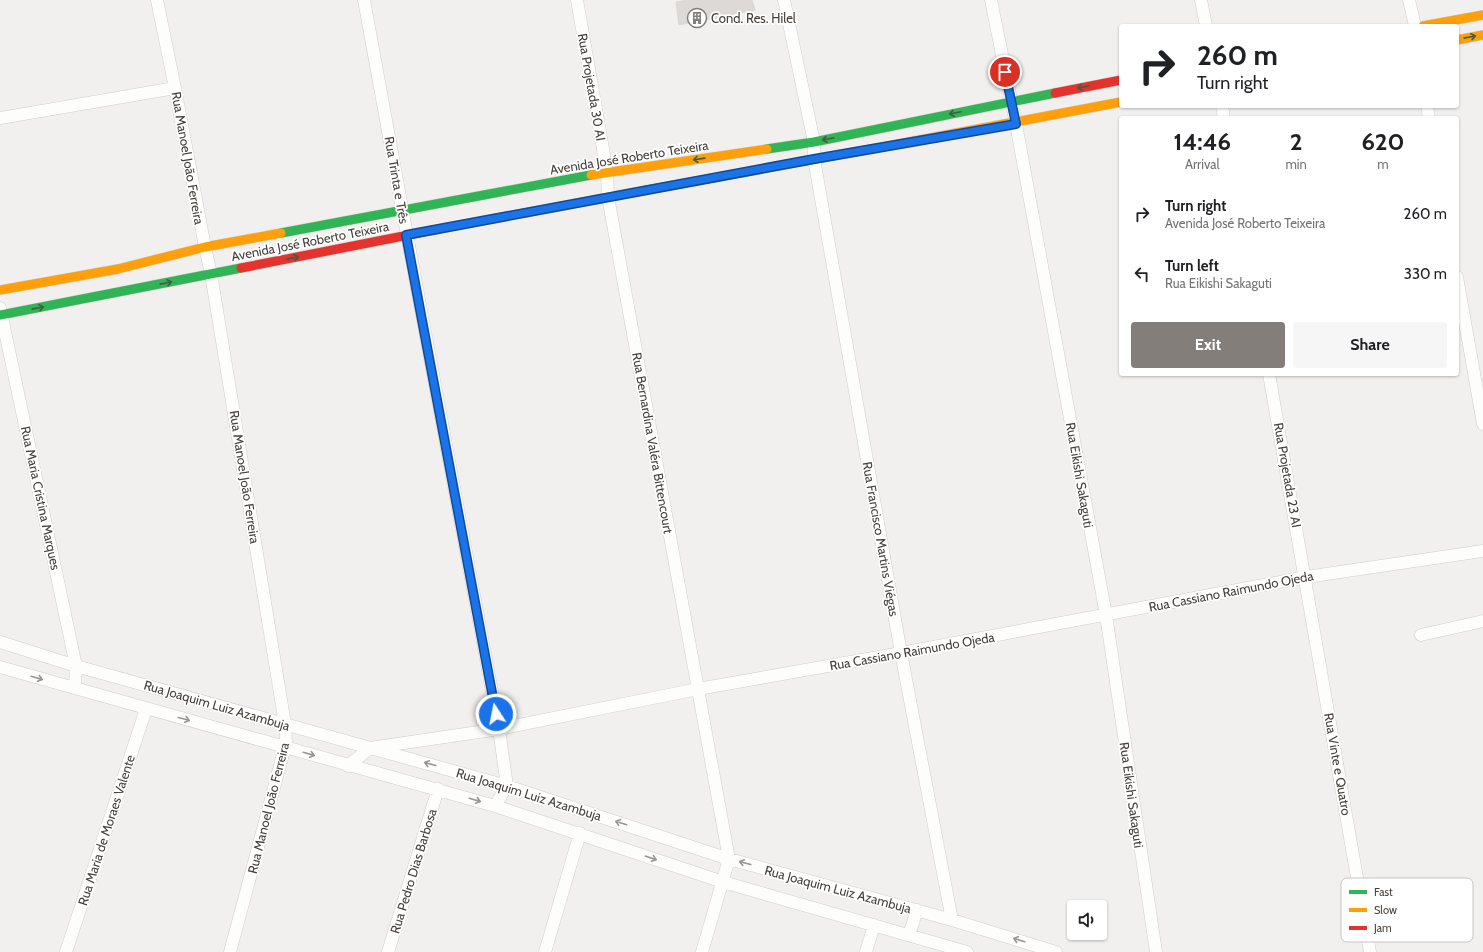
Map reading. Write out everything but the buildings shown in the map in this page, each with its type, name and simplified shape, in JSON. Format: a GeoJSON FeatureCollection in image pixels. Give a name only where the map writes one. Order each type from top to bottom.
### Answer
{"type":"FeatureCollection","features":[{"type":"Feature","properties":{"kind":"street","name":"Rua Manoel João Ferreira"},"geometry":{"type":"LineString","coordinates":[[157,0],[176,88],[211,274],[285,724],[285,747],[230,952]]}},
{"type":"Feature","properties":{"kind":"street","name":"Rua Trinta e Três"},"geometry":{"type":"LineString","coordinates":[[364,0],[406,235],[499,729],[507,786]]}},
{"type":"Feature","properties":{"kind":"street","name":"Rua Projetada 30 AI"},"geometry":{"type":"LineString","coordinates":[[577,0],[607,172],[608,197]]}},
{"type":"Feature","properties":{"kind":"street","name":"Rua Francisco Martins Viégas"},"geometry":{"type":"LineString","coordinates":[[784,0],[814,142],[814,159],[901,653],[952,920]]}},
{"type":"Feature","properties":{"kind":"street","name":"Rua Eikishi Sakaguti"},"geometry":{"type":"LineString","coordinates":[[991,0],[1016,124],[1106,615],[1156,952]]}},
{"type":"Feature","properties":{"kind":"street"},"geometry":{"type":"LineString","coordinates":[[1201,0],[1206,24]]}},
{"type":"Feature","properties":{"kind":"street"},"geometry":{"type":"LineString","coordinates":[[1409,0],[1414,24]]}},
{"type":"Feature","properties":{"kind":"street"},"geometry":{"type":"LineString","coordinates":[[1438,24],[1483,15]]}},
{"type":"Feature","properties":{"kind":"street"},"geometry":{"type":"LineString","coordinates":[[1459,40],[1483,35]]}},
{"type":"Feature","properties":{"kind":"street","name":"Avenida José Roberto Teixeira"},"geometry":{"type":"LineString","coordinates":[[0,290],[118,269],[205,248],[607,172],[814,142],[1119,80]]}},
{"type":"Feature","properties":{"kind":"street"},"geometry":{"type":"LineString","coordinates":[[0,118],[176,88]]}},
{"type":"Feature","properties":{"kind":"street","name":"Avenida José Roberto Teixeira"},"geometry":{"type":"LineString","coordinates":[[0,312],[211,274],[608,197],[1016,124],[1119,102]]}},
{"type":"Feature","properties":{"kind":"street","name":"Rua Bernardina Valéra Bittencourt"},"geometry":{"type":"LineString","coordinates":[[608,197],[728,859]]}},
{"type":"Feature","properties":{"kind":"street"},"geometry":{"type":"LineString","coordinates":[[1459,288],[1483,424]]}},
{"type":"Feature","properties":{"kind":"street","name":"Rua Maria Cristina Marques"},"geometry":{"type":"LineString","coordinates":[[0,312],[76,666],[75,688]]}},
{"type":"Feature","properties":{"kind":"street","name":"Rua Projetada 23 AI"},"geometry":{"type":"LineString","coordinates":[[1270,376],[1306,577]]}},
{"type":"Feature","properties":{"kind":"street","name":"Rua Cassiano Raimundo Ojeda"},"geometry":{"type":"LineString","coordinates":[[370,748],[499,729],[698,689],[901,653],[1306,577],[1483,551]]}},
{"type":"Feature","properties":{"kind":"street","name":"Rua Vinte e Quatro"},"geometry":{"type":"LineString","coordinates":[[1306,577],[1357,878]]}},
{"type":"Feature","properties":{"kind":"street"},"geometry":{"type":"LineString","coordinates":[[1421,635],[1483,622]]}},
{"type":"Feature","properties":{"kind":"street","name":"Rua Joaquim Luiz Azambuja"},"geometry":{"type":"LineString","coordinates":[[0,642],[76,666],[507,786],[728,859],[917,910],[1056,952]]}},
{"type":"Feature","properties":{"kind":"street","name":"Rua Joaquim Luiz Azambuja"},"geometry":{"type":"LineString","coordinates":[[0,667],[348,766],[495,806],[580,833],[723,882],[968,952]]}},
{"type":"Feature","properties":{"kind":"street","name":"Rua Maria de Moraes Valente"},"geometry":{"type":"LineString","coordinates":[[66,952],[146,709]]}},
{"type":"Feature","properties":{"kind":"street"},"geometry":{"type":"LineString","coordinates":[[348,766],[370,748]]}},
{"type":"Feature","properties":{"kind":"street"},"geometry":{"type":"LineString","coordinates":[[495,806],[507,786]]}},
{"type":"Feature","properties":{"kind":"street","name":"Rua Pedro Dias Barbosa"},"geometry":{"type":"LineString","coordinates":[[388,952],[438,790]]}},
{"type":"Feature","properties":{"kind":"street"},"geometry":{"type":"LineString","coordinates":[[545,952],[580,833]]}},
{"type":"Feature","properties":{"kind":"street"},"geometry":{"type":"LineString","coordinates":[[702,952],[723,882],[728,859]]}},
{"type":"Feature","properties":{"kind":"street"},"geometry":{"type":"LineString","coordinates":[[909,935],[917,910]]}},
{"type":"Feature","properties":{"kind":"street"},"geometry":{"type":"LineString","coordinates":[[866,952],[874,925]]}},
{"type":"Feature","properties":{"kind":"street","name":"Rua Vinte e Quatro"},"geometry":{"type":"LineString","coordinates":[[1368,942],[1370,952]]}},
{"type":"Feature","properties":{"kind":"traffic: fast"},"geometry":{"type":"LineString","coordinates":[[767,149],[814,142],[1055,93]]}},
{"type":"Feature","properties":{"kind":"traffic: fast"},"geometry":{"type":"LineString","coordinates":[[641,191],[888,146]]}},
{"type":"Feature","properties":{"kind":"traffic: fast"},"geometry":{"type":"LineString","coordinates":[[281,233],[591,175]]}},
{"type":"Feature","properties":{"kind":"traffic: fast"},"geometry":{"type":"LineString","coordinates":[[0,315],[241,268]]}},
{"type":"Feature","properties":{"kind":"traffic: slow"},"geometry":{"type":"LineString","coordinates":[[1434,24],[1483,15]]}},
{"type":"Feature","properties":{"kind":"traffic: slow"},"geometry":{"type":"LineString","coordinates":[[1459,40],[1483,35]]}},
{"type":"Feature","properties":{"kind":"traffic: slow"},"geometry":{"type":"LineString","coordinates":[[888,146],[1119,102]]}},
{"type":"Feature","properties":{"kind":"traffic: slow"},"geometry":{"type":"LineString","coordinates":[[591,175],[767,149]]}},
{"type":"Feature","properties":{"kind":"traffic: slow"},"geometry":{"type":"LineString","coordinates":[[439,229],[641,191]]}},
{"type":"Feature","properties":{"kind":"traffic: slow"},"geometry":{"type":"LineString","coordinates":[[0,290],[118,269],[205,247],[281,233]]}},
{"type":"Feature","properties":{"kind":"traffic: jam"},"geometry":{"type":"LineString","coordinates":[[1055,93],[1119,80]]}},
{"type":"Feature","properties":{"kind":"traffic: jam"},"geometry":{"type":"LineString","coordinates":[[241,268],[439,229]]}},
{"type":"Feature","properties":{"kind":"place","name":"Cond. Res. Hilel"},"geometry":{"type":"Point","coordinates":[697,18]}},
{"type":"Feature","properties":{"kind":"route"},"geometry":{"type":"LineString","coordinates":[[496,714],[406,235],[814,159],[1016,124],[1005,72]]}}]}
